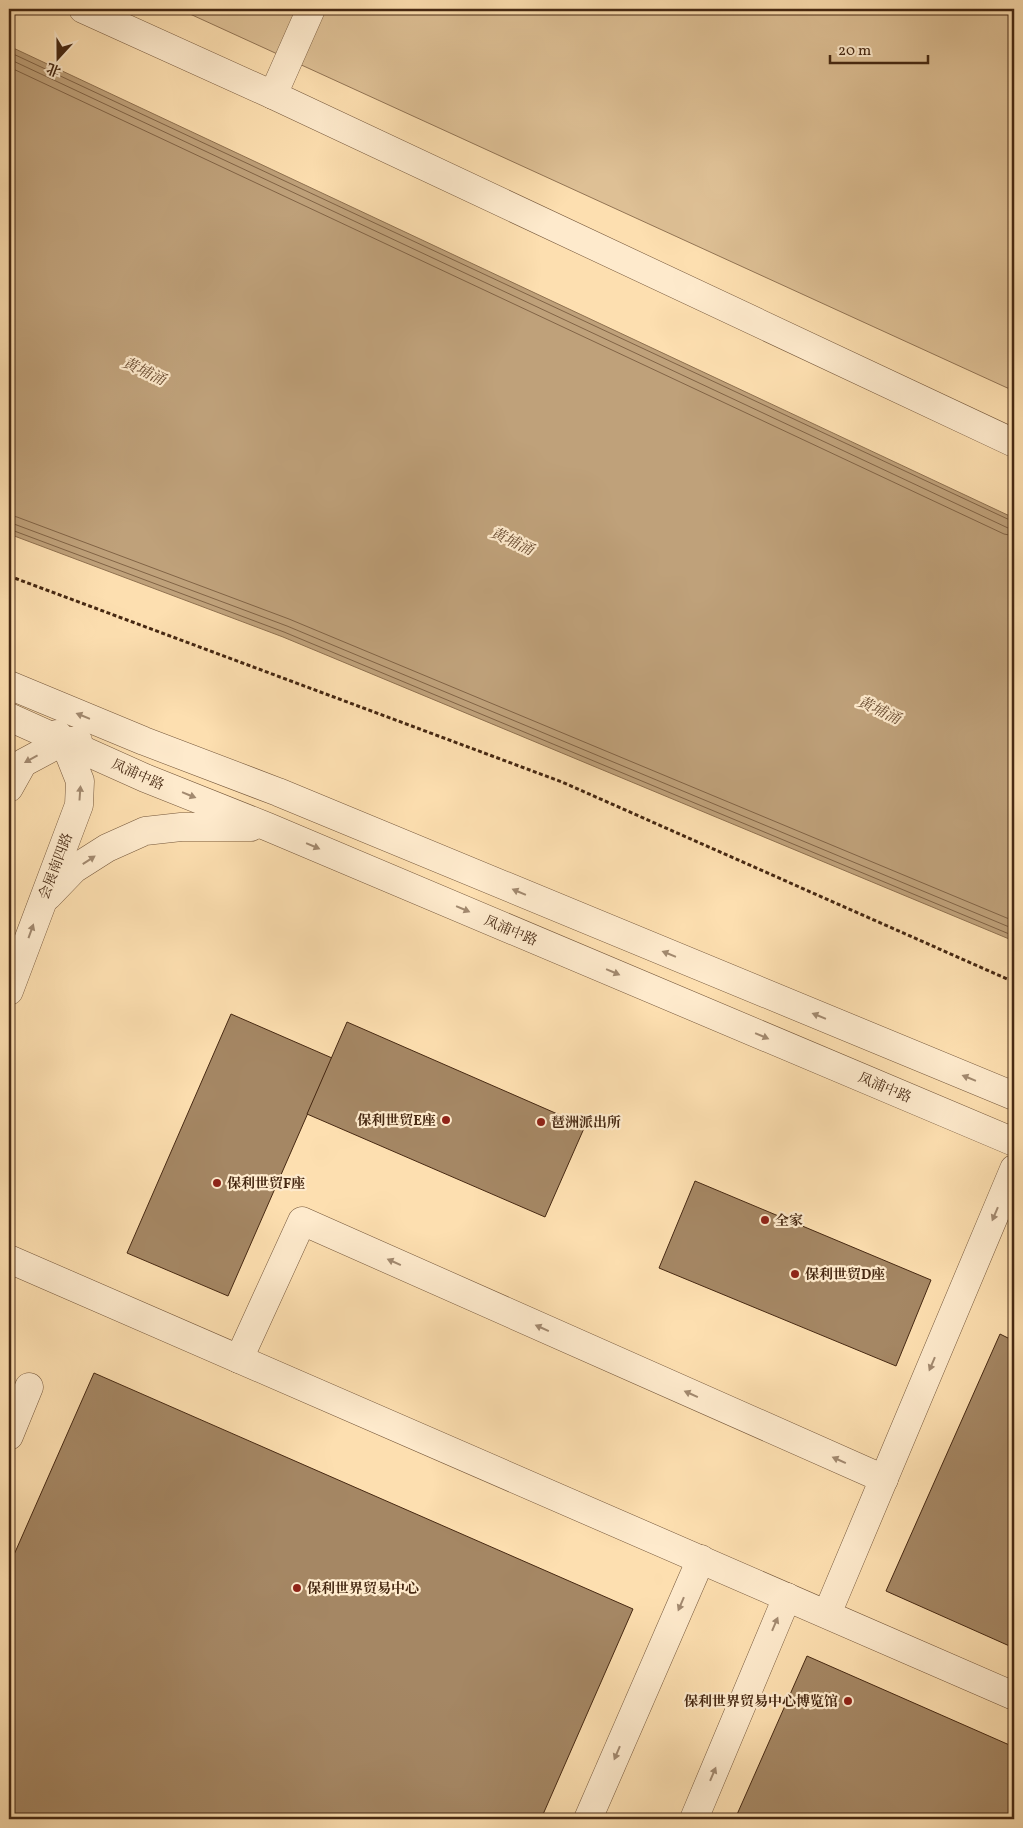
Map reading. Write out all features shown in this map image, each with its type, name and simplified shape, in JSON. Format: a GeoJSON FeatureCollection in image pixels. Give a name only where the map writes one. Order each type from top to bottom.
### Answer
{"type":"FeatureCollection","features":[{"type":"Feature","properties":{"kind":"street"},"geometry":{"type":"LineString","coordinates":[[83,9],[1014,443]]}},
{"type":"Feature","properties":{"kind":"street"},"geometry":{"type":"LineString","coordinates":[[273,96],[311,9]]}},
{"type":"Feature","properties":{"kind":"street"},"geometry":{"type":"LineString","coordinates":[[9,685],[144,741],[278,792],[1014,1096]]}},
{"type":"Feature","properties":{"kind":"street","name":"会展南四路"},"geometry":{"type":"LineString","coordinates":[[9,685],[64,741],[80,781],[79,805],[9,991]]}},
{"type":"Feature","properties":{"kind":"street","name":"凤浦中路"},"geometry":{"type":"LineString","coordinates":[[9,717],[146,778],[268,827],[1014,1142]]}},
{"type":"Feature","properties":{"kind":"street"},"geometry":{"type":"LineString","coordinates":[[9,788],[23,763],[64,741],[144,741]]}},
{"type":"Feature","properties":{"kind":"street"},"geometry":{"type":"LineString","coordinates":[[41,905],[74,870],[107,848],[145,831],[181,827],[268,827]]}},
{"type":"Feature","properties":{"kind":"street"},"geometry":{"type":"LineString","coordinates":[[827,1614],[1014,1169]]}},
{"type":"Feature","properties":{"kind":"street"},"geometry":{"type":"LineString","coordinates":[[240,1359],[302,1221],[884,1479]]}},
{"type":"Feature","properties":{"kind":"street"},"geometry":{"type":"LineString","coordinates":[[9,1259],[1014,1696]]}},
{"type":"Feature","properties":{"kind":"street"},"geometry":{"type":"LineString","coordinates":[[9,1436],[29,1387]]}},
{"type":"Feature","properties":{"kind":"street"},"geometry":{"type":"LineString","coordinates":[[588,1819],[701,1559]]}},
{"type":"Feature","properties":{"kind":"street"},"geometry":{"type":"LineString","coordinates":[[694,1819],[787,1597]]}},
{"type":"Feature","properties":{"kind":"path"},"geometry":{"type":"LineString","coordinates":[[9,576],[562,782],[1014,982]]}},
{"type":"Feature","properties":{"kind":"shaded area"},"geometry":{"type":"Polygon","coordinates":[[[179,9],[1014,9],[1014,391],[179,9]]]}},
{"type":"Feature","properties":{"kind":"water","name":"黄埔涌"},"geometry":{"type":"Polygon","coordinates":[[[9,46],[1014,518],[1014,941],[283,637],[9,534],[9,46]]]}},
{"type":"Feature","properties":{"kind":"building","name":"保利世贸F座"},"geometry":{"type":"Polygon","coordinates":[[[231,1014],[332,1058],[228,1296],[127,1253],[231,1014]]]}},
{"type":"Feature","properties":{"kind":"building","name":"保利世贸E座"},"geometry":{"type":"Polygon","coordinates":[[[347,1022],[585,1126],[545,1217],[307,1114],[347,1022]]]}},
{"type":"Feature","properties":{"kind":"building","name":"保利世贸D座"},"geometry":{"type":"Polygon","coordinates":[[[695,1181],[931,1280],[896,1366],[659,1268],[695,1181]]]}},
{"type":"Feature","properties":{"kind":"building"},"geometry":{"type":"Polygon","coordinates":[[[1000,1334],[1014,1341],[1014,1648],[886,1591],[1000,1334]]]}},
{"type":"Feature","properties":{"kind":"building","name":"保利世界贸易中心"},"geometry":{"type":"Polygon","coordinates":[[[94,1373],[633,1609],[541,1819],[9,1819],[9,1566],[94,1373]]]}},
{"type":"Feature","properties":{"kind":"building","name":"保利世界贸易中心博览馆"},"geometry":{"type":"Polygon","coordinates":[[[807,1656],[1014,1747],[1014,1819],[735,1819],[807,1656]]]}},
{"type":"Feature","properties":{"kind":"place","name":"保利世贸E座"},"geometry":{"type":"Point","coordinates":[446,1120]}},
{"type":"Feature","properties":{"kind":"place","name":"琶洲派出所"},"geometry":{"type":"Point","coordinates":[541,1122]}},
{"type":"Feature","properties":{"kind":"place","name":"保利世贸F座"},"geometry":{"type":"Point","coordinates":[217,1183]}},
{"type":"Feature","properties":{"kind":"place","name":"全家"},"geometry":{"type":"Point","coordinates":[765,1220]}},
{"type":"Feature","properties":{"kind":"place","name":"保利世贸D座"},"geometry":{"type":"Point","coordinates":[795,1274]}},
{"type":"Feature","properties":{"kind":"place","name":"保利世界贸易中心"},"geometry":{"type":"Point","coordinates":[297,1588]}},
{"type":"Feature","properties":{"kind":"place","name":"保利世界贸易中心博览馆"},"geometry":{"type":"Point","coordinates":[848,1701]}}]}
